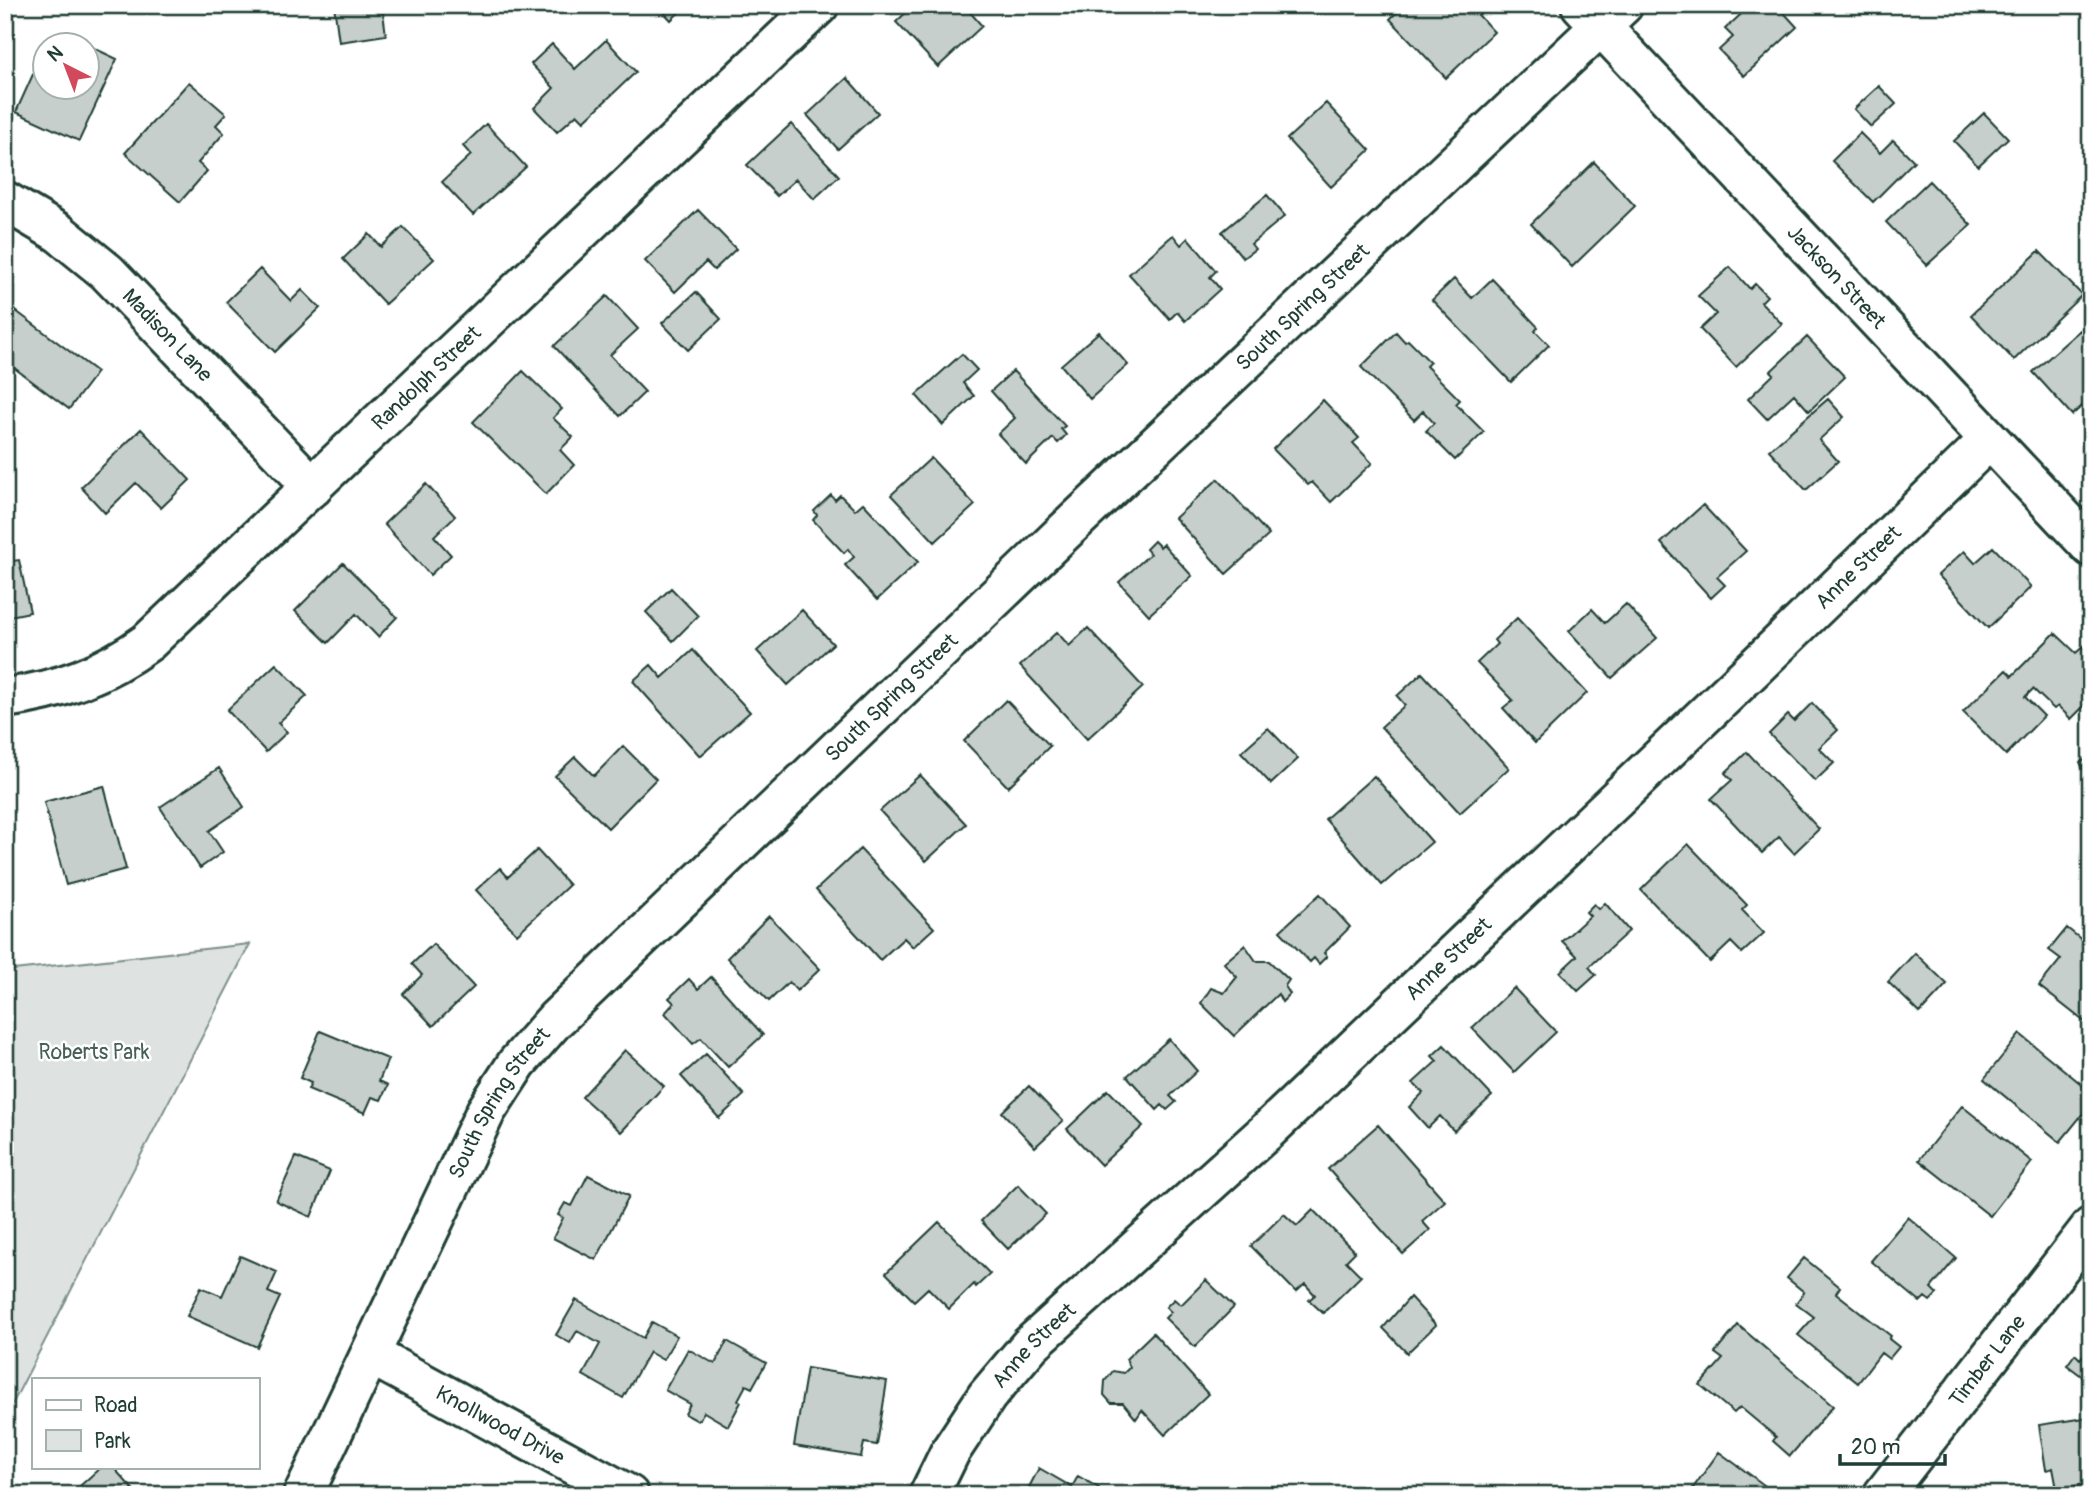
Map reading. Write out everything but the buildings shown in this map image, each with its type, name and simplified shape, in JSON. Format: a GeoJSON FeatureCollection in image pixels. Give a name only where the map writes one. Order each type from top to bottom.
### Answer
{"type":"FeatureCollection","features":[{"type":"Feature","properties":{"kind":"street","name":"Randolph Street"},"geometry":{"type":"LineString","coordinates":[[5,698],[39,694],[84,680],[125,659],[148,642],[819,5]]}},
{"type":"Feature","properties":{"kind":"street","name":"Jackson Street"},"geometry":{"type":"LineString","coordinates":[[1602,13],[1989,440],[2091,547]]}},
{"type":"Feature","properties":{"kind":"street","name":"South Spring Street"},"geometry":{"type":"LineString","coordinates":[[303,1495],[486,1111],[517,1063],[555,1020],[1235,370],[1602,13]]}},
{"type":"Feature","properties":{"kind":"street","name":"Madison Lane"},"geometry":{"type":"LineString","coordinates":[[5,201],[59,233],[107,272],[313,487]]}},
{"type":"Feature","properties":{"kind":"street","name":"Anne Street"},"geometry":{"type":"LineString","coordinates":[[929,1495],[950,1452],[987,1396],[1031,1344],[1265,1133],[1747,675],[1989,440]]}},
{"type":"Feature","properties":{"kind":"street","name":"Timber Lane"},"geometry":{"type":"LineString","coordinates":[[1883,1495],[2091,1227]]}},
{"type":"Feature","properties":{"kind":"street","name":"Knollwood Drive"},"geometry":{"type":"LineString","coordinates":[[371,1355],[629,1495]]}},
{"type":"Feature","properties":{"kind":"green space","name":"Roberts Park"},"geometry":{"type":"Polygon","coordinates":[[[250,944],[5,1418],[5,971],[250,944]]]}}]}
